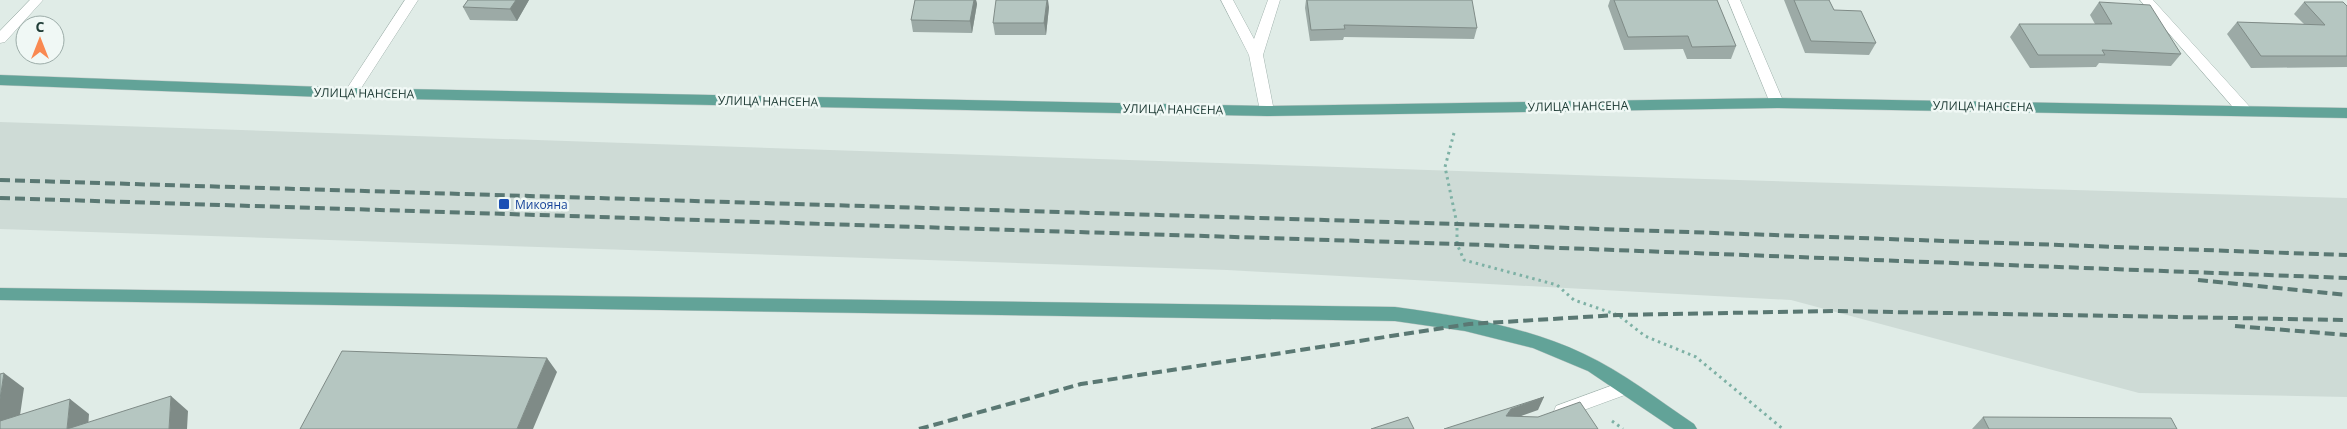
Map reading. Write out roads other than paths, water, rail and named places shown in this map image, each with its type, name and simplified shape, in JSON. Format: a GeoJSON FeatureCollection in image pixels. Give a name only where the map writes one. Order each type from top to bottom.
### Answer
{"type":"FeatureCollection","features":[{"type":"Feature","properties":{"kind":"main road","name":"УЛИЦА НАНСЕНА"},"geometry":{"type":"LineString","coordinates":[[0,80],[351,93],[1267,111],[1777,103],[2347,113]]}},
{"type":"Feature","properties":{"kind":"main road"},"geometry":{"type":"LineString","coordinates":[[0,294],[1395,314],[1469,324],[1542,344],[1578,358],[1627,387],[1688,429]]}},
{"type":"Feature","properties":{"kind":"street"},"geometry":{"type":"LineString","coordinates":[[0,39],[37,0]]}},
{"type":"Feature","properties":{"kind":"street"},"geometry":{"type":"LineString","coordinates":[[351,93],[412,0]]}},
{"type":"Feature","properties":{"kind":"street"},"geometry":{"type":"LineString","coordinates":[[1227,0],[1256,55],[1267,111]]}},
{"type":"Feature","properties":{"kind":"street"},"geometry":{"type":"LineString","coordinates":[[1256,55],[1274,0]]}},
{"type":"Feature","properties":{"kind":"street"},"geometry":{"type":"LineString","coordinates":[[1734,0],[1777,103]]}},
{"type":"Feature","properties":{"kind":"street"},"geometry":{"type":"LineString","coordinates":[[2146,0],[2244,110]]}},
{"type":"Feature","properties":{"kind":"street"},"geometry":{"type":"LineString","coordinates":[[1549,416],[1627,387]]}},
{"type":"Feature","properties":{"kind":"railway"},"geometry":{"type":"LineString","coordinates":[[0,180],[1457,224],[2347,255]]}},
{"type":"Feature","properties":{"kind":"railway"},"geometry":{"type":"LineString","coordinates":[[0,198],[1457,244],[2347,278]]}},
{"type":"Feature","properties":{"kind":"railway"},"geometry":{"type":"LineString","coordinates":[[2198,280],[2347,295]]}},
{"type":"Feature","properties":{"kind":"railway"},"geometry":{"type":"LineString","coordinates":[[919,429],[1081,384],[1469,324],[1618,315],[1833,311],[2347,320]]}},
{"type":"Feature","properties":{"kind":"railway"},"geometry":{"type":"LineString","coordinates":[[2235,326],[2347,335]]}},
{"type":"Feature","properties":{"kind":"place","name":"Микояна"},"geometry":{"type":"Point","coordinates":[504,204]}}]}
